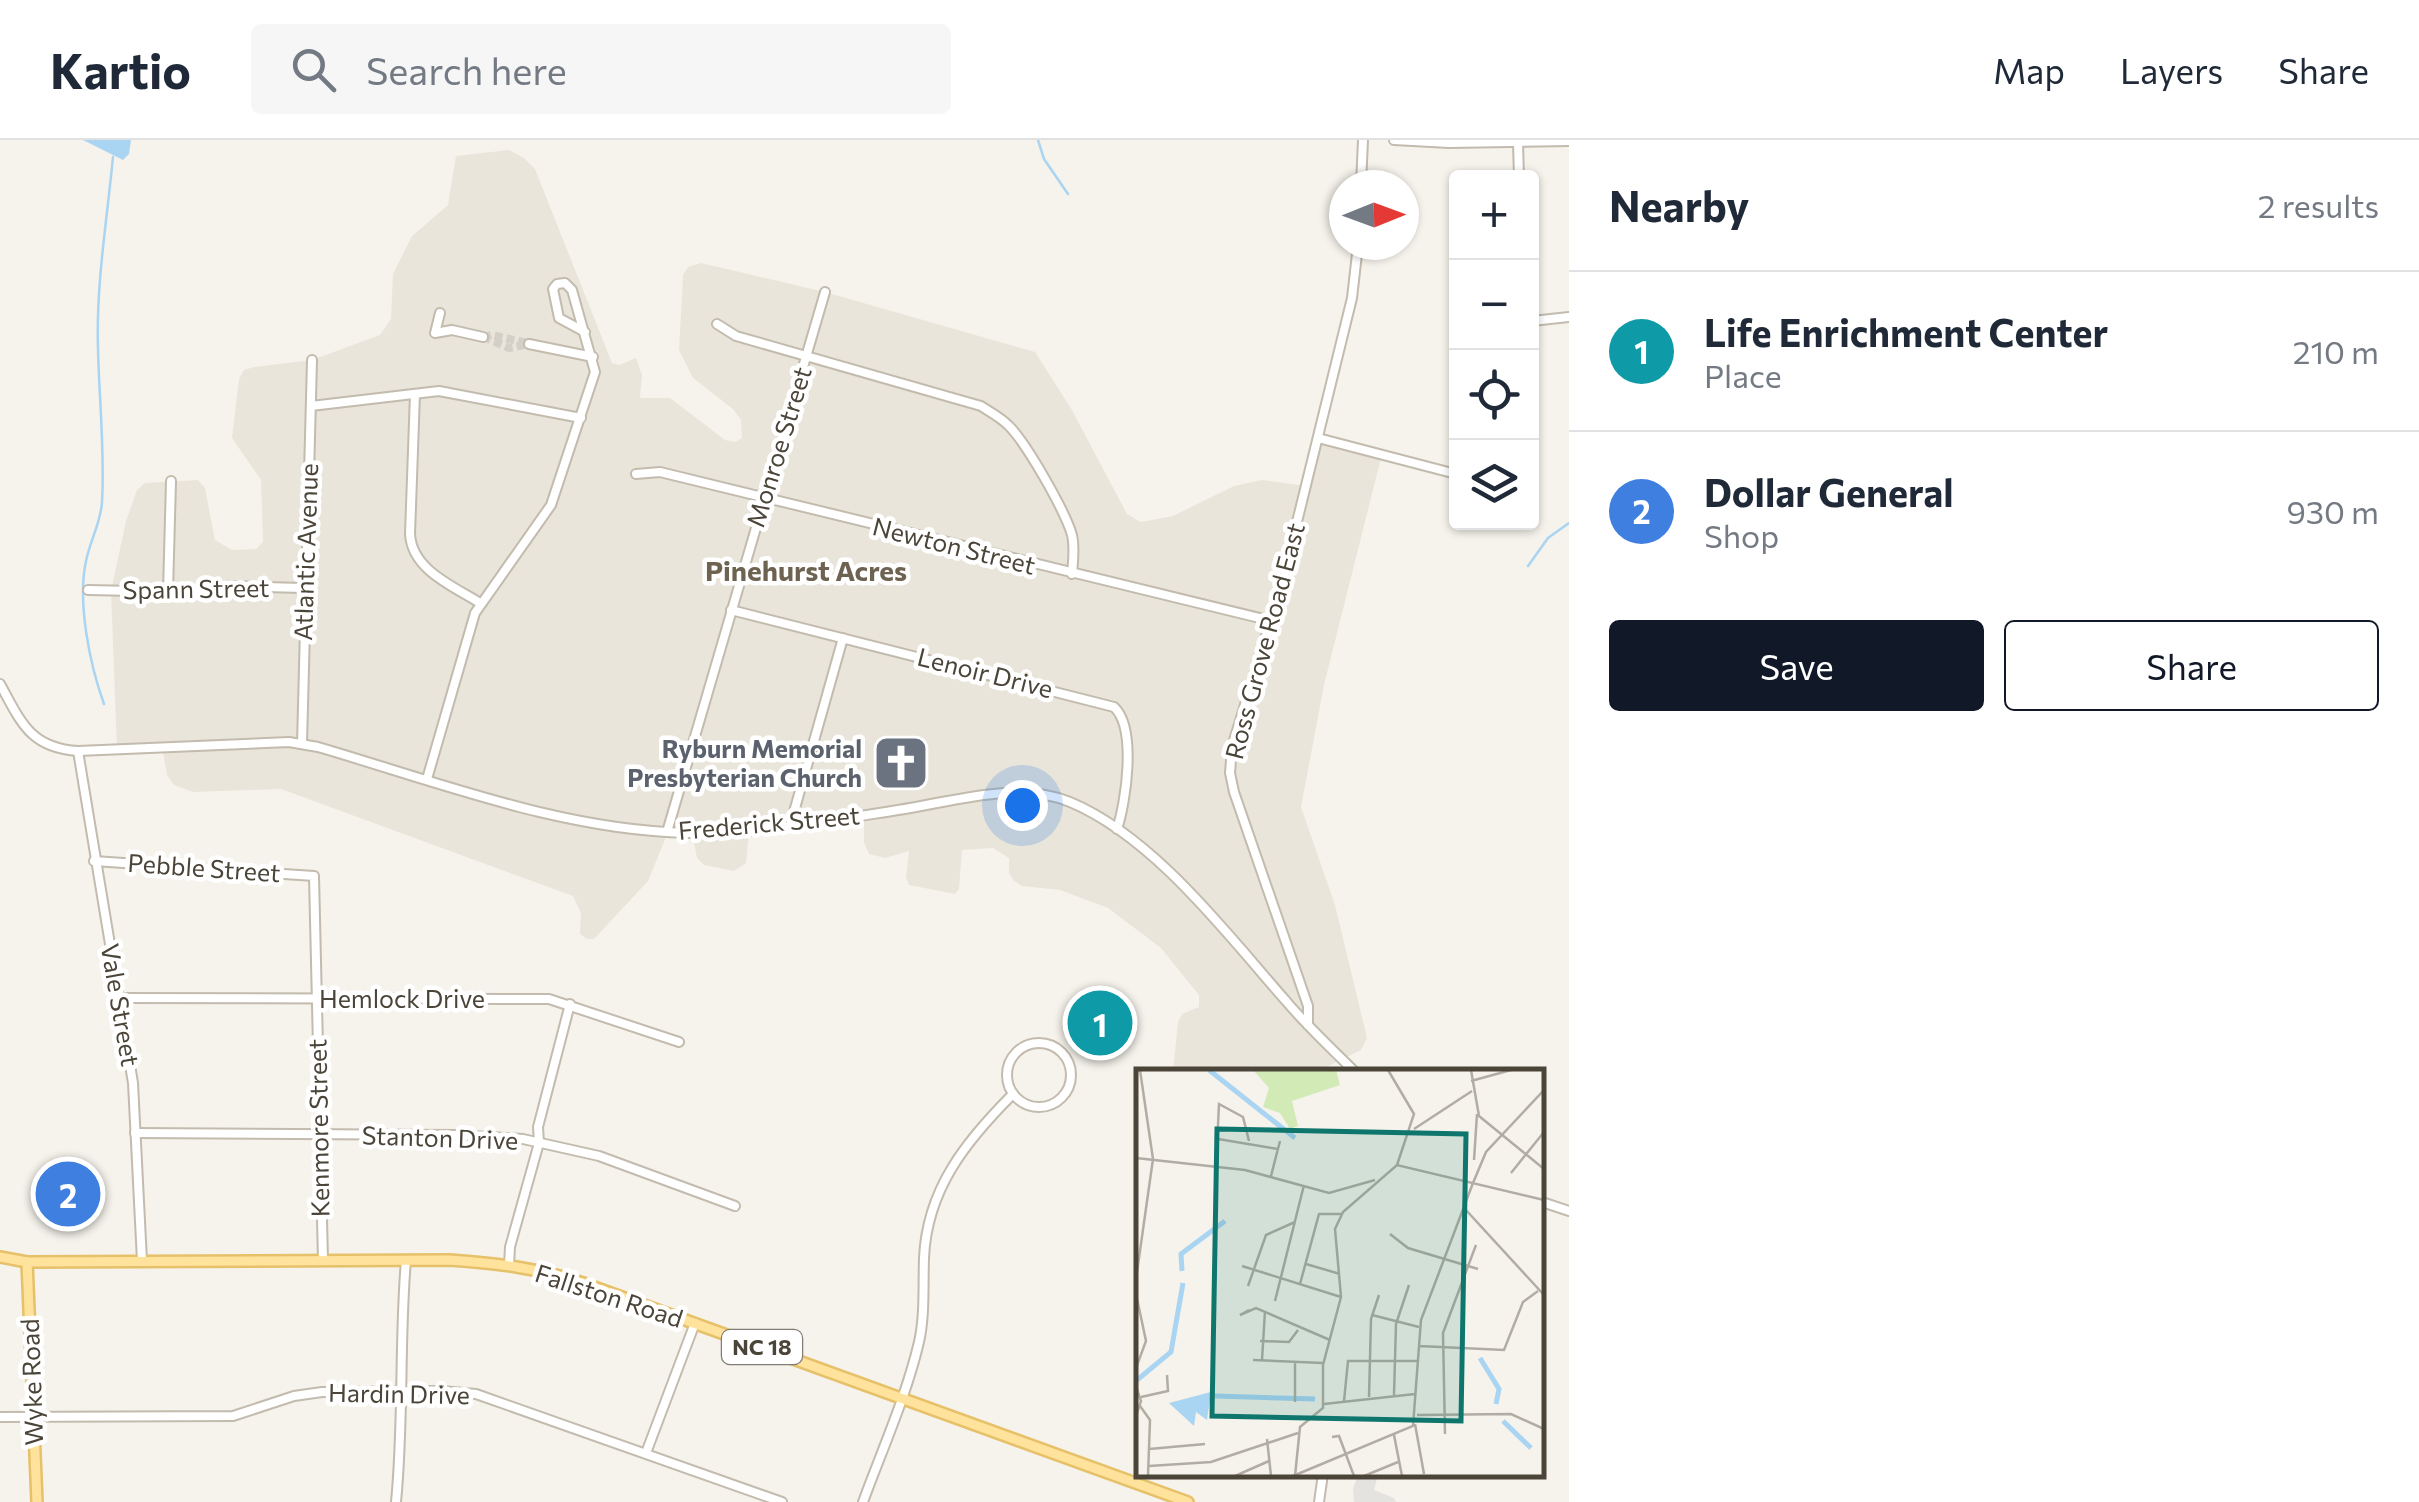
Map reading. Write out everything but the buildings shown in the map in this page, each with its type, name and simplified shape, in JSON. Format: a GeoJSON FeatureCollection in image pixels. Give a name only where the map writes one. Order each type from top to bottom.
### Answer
{"type":"FeatureCollection","features":[{"type":"Feature","properties":{"kind":"main road","name":"Fallston Road"},"geometry":{"type":"LineString","coordinates":[[0,1257],[27,1262],[406,1260],[508,1265],[572,1279],[1188,1502]]}},
{"type":"Feature","properties":{"kind":"main road","name":"Wyke Road"},"geometry":{"type":"LineString","coordinates":[[27,1262],[36,1502]]}},
{"type":"Feature","properties":{"kind":"street"},"geometry":{"type":"LineString","coordinates":[[1362,170],[1363,140]]}},
{"type":"Feature","properties":{"kind":"street"},"geometry":{"type":"LineString","coordinates":[[1394,140],[1569,141]]}},
{"type":"Feature","properties":{"kind":"street"},"geometry":{"type":"LineString","coordinates":[[1518,142],[1519,170]]}},
{"type":"Feature","properties":{"kind":"street","name":"Ross Grove Road East"},"geometry":{"type":"LineString","coordinates":[[1308,1025],[1308,1006],[1230,772],[1237,724],[1272,621],[1318,438],[1352,298],[1356,260]]}},
{"type":"Feature","properties":{"kind":"street"},"geometry":{"type":"LineString","coordinates":[[427,779],[469,628],[480,604],[551,505],[595,372],[593,357],[584,327],[571,288],[564,283],[555,285],[559,318],[584,327]]}},
{"type":"Feature","properties":{"kind":"street","name":"Monroe Street"},"geometry":{"type":"LineString","coordinates":[[667,832],[825,292]]}},
{"type":"Feature","properties":{"kind":"street"},"geometry":{"type":"LineString","coordinates":[[1539,320],[1569,317]]}},
{"type":"Feature","properties":{"kind":"street"},"geometry":{"type":"LineString","coordinates":[[717,324],[736,336],[982,406],[1006,423],[1030,454],[1070,528],[1074,549],[1072,574]]}},
{"type":"Feature","properties":{"kind":"street"},"geometry":{"type":"LineString","coordinates":[[452,330],[482,336]]}},
{"type":"Feature","properties":{"kind":"street"},"geometry":{"type":"LineString","coordinates":[[529,344],[593,357]]}},
{"type":"Feature","properties":{"kind":"street","name":"Atlantic Avenue"},"geometry":{"type":"LineString","coordinates":[[302,744],[312,360]]}},
{"type":"Feature","properties":{"kind":"street"},"geometry":{"type":"LineString","coordinates":[[310,406],[450,392],[581,418]]}},
{"type":"Feature","properties":{"kind":"street"},"geometry":{"type":"LineString","coordinates":[[414,394],[410,534],[414,553],[423,566],[480,604]]}},
{"type":"Feature","properties":{"kind":"street"},"geometry":{"type":"LineString","coordinates":[[1318,438],[1449,472]]}},
{"type":"Feature","properties":{"kind":"street","name":"Newton Street"},"geometry":{"type":"LineString","coordinates":[[636,474],[660,472],[1272,621]]}},
{"type":"Feature","properties":{"kind":"street"},"geometry":{"type":"LineString","coordinates":[[168,592],[171,482]]}},
{"type":"Feature","properties":{"kind":"street","name":"Spann Street"},"geometry":{"type":"LineString","coordinates":[[88,590],[228,593],[228,586],[304,588]]}},
{"type":"Feature","properties":{"kind":"street","name":"Lenoir Drive"},"geometry":{"type":"LineString","coordinates":[[731,610],[1114,707],[1122,714],[1126,730],[1125,804],[1116,829]]}},
{"type":"Feature","properties":{"kind":"street"},"geometry":{"type":"LineString","coordinates":[[790,826],[843,638]]}},
{"type":"Feature","properties":{"kind":"street","name":"Frederick Street"},"geometry":{"type":"LineString","coordinates":[[0,684],[29,732],[51,747],[78,751],[256,740],[302,744],[572,818],[667,832],[790,826],[1016,792],[1066,800],[1116,829],[1193,896],[1308,1025]]}},
{"type":"Feature","properties":{"kind":"street","name":"Vale Street"},"geometry":{"type":"LineString","coordinates":[[78,751],[133,1083],[142,1261]]}},
{"type":"Feature","properties":{"kind":"street","name":"Pebble Street"},"geometry":{"type":"LineString","coordinates":[[94,861],[314,876]]}},
{"type":"Feature","properties":{"kind":"street","name":"Kenmore Street"},"geometry":{"type":"LineString","coordinates":[[314,876],[323,1260]]}},
{"type":"Feature","properties":{"kind":"street","name":"Hemlock Drive"},"geometry":{"type":"LineString","coordinates":[[119,998],[529,998],[570,1004],[679,1042]]}},
{"type":"Feature","properties":{"kind":"street"},"geometry":{"type":"LineString","coordinates":[[508,1265],[570,1004]]}},
{"type":"Feature","properties":{"kind":"street"},"geometry":{"type":"LineString","coordinates":[[1308,1025],[1352,1069]]}},
{"type":"Feature","properties":{"kind":"street"},"geometry":{"type":"LineString","coordinates":[[1042,1044],[1061,1052],[1070,1071],[1060,1099],[1040,1107],[1030,1106],[1013,1094],[1007,1074],[1009,1064],[1022,1048],[1042,1044]]}},
{"type":"Feature","properties":{"kind":"street"},"geometry":{"type":"LineString","coordinates":[[863,1502],[902,1398],[922,1326],[926,1241],[938,1194],[952,1163],[973,1134],[1013,1094]]}},
{"type":"Feature","properties":{"kind":"street","name":"Stanton Drive"},"geometry":{"type":"LineString","coordinates":[[134,1133],[517,1138],[610,1160],[735,1206]]}},
{"type":"Feature","properties":{"kind":"street"},"geometry":{"type":"LineString","coordinates":[[1544,1203],[1569,1212]]}},
{"type":"Feature","properties":{"kind":"street"},"geometry":{"type":"LineString","coordinates":[[396,1502],[400,1331],[406,1260]]}},
{"type":"Feature","properties":{"kind":"street"},"geometry":{"type":"LineString","coordinates":[[646,1452],[695,1323]]}},
{"type":"Feature","properties":{"kind":"street","name":"Hardin Drive"},"geometry":{"type":"LineString","coordinates":[[0,1417],[233,1416],[294,1396],[322,1392],[476,1394],[782,1502]]}},
{"type":"Feature","properties":{"kind":"street"},"geometry":{"type":"LineString","coordinates":[[1319,1502],[1323,1477]]}},
{"type":"Feature","properties":{"kind":"street"},"geometry":{"type":"LineString","coordinates":[[1155,1502],[1163,1493]]}},
{"type":"Feature","properties":{"kind":"shaded area","name":"Pinehurst Acres"},"geometry":{"type":"Polygon","coordinates":[[[509,150],[535,169],[612,363],[619,365],[636,358],[642,375],[640,398],[670,398],[725,440],[735,442],[742,438],[741,420],[733,409],[693,378],[679,350],[683,275],[688,267],[701,263],[825,292],[1035,352],[1072,410],[1127,514],[1141,522],[1173,516],[1234,486],[1262,480],[1306,486],[1318,438],[1382,454],[1324,685],[1301,807],[1335,905],[1367,1038],[1361,1050],[1322,1069],[1173,1069],[1178,1022],[1182,1014],[1199,1007],[1199,995],[1161,948],[1108,908],[1060,890],[1022,886],[1009,873],[1009,858],[993,848],[962,850],[959,889],[955,894],[909,885],[909,851],[885,858],[869,854],[864,842],[864,817],[749,830],[746,863],[734,871],[704,865],[697,858],[692,833],[668,832],[648,881],[594,939],[587,939],[580,934],[581,913],[573,896],[281,789],[193,792],[174,785],[167,775],[162,746],[117,749],[111,591],[137,490],[145,483],[198,480],[205,488],[215,540],[232,550],[256,549],[263,542],[261,480],[232,438],[239,379],[244,370],[312,360],[380,335],[391,319],[393,274],[412,236],[448,205],[456,156],[509,150]]]}},
{"type":"Feature","properties":{"kind":"shaded area"},"geometry":{"type":"Polygon","coordinates":[[[1357,1477],[1377,1477],[1374,1490],[1396,1502],[1354,1502],[1357,1477]]]}},
{"type":"Feature","properties":{"kind":"water"},"geometry":{"type":"Polygon","coordinates":[[[83,140],[131,140],[129,154],[123,160],[83,140]]]}},
{"type":"Feature","properties":{"kind":"waterway"},"geometry":{"type":"LineString","coordinates":[[1038,140],[1044,159],[1068,194]]}},
{"type":"Feature","properties":{"kind":"waterway"},"geometry":{"type":"LineString","coordinates":[[104,704],[90,653],[83,596],[86,561],[102,502],[98,324],[113,157]]}},
{"type":"Feature","properties":{"kind":"waterway"},"geometry":{"type":"LineString","coordinates":[[1528,566],[1548,538],[1569,523]]}},
{"type":"Feature","properties":{"kind":"tunnel"},"geometry":{"type":"LineString","coordinates":[[483,337],[492,335],[527,343]]}},
{"type":"Feature","properties":{"kind":"tunnel"},"geometry":{"type":"LineString","coordinates":[[483,337],[509,348],[529,344]]}},
{"type":"Feature","properties":{"kind":"place","name":"Ryburn Memorial Presbyterian Church"},"geometry":{"type":"Point","coordinates":[901,763]}},
{"type":"Feature","properties":{"kind":"place","name":"Life Enrichment Center"},"geometry":{"type":"Point","coordinates":[1100,1023]}},
{"type":"Feature","properties":{"kind":"place","name":"Dollar General"},"geometry":{"type":"Point","coordinates":[68,1194]}},
{"type":"Feature","properties":{"kind":"district","name":"Pinehurst Acres"},"geometry":{"type":"Point","coordinates":[806,571]}}]}
